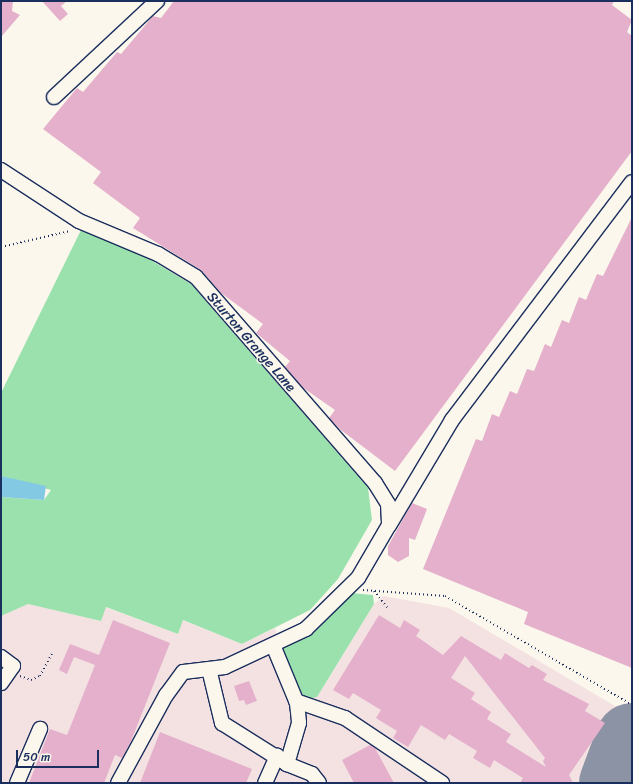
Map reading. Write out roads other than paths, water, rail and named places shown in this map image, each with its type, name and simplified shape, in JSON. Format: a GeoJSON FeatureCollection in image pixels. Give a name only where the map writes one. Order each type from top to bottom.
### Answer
{"type":"FeatureCollection","features":[{"type":"Feature","properties":{"kind":"lane"},"geometry":{"type":"LineString","coordinates":[[54,97],[157,1]]}},
{"type":"Feature","properties":{"kind":"lane","name":"Sturton Grange Lane"},"geometry":{"type":"LineString","coordinates":[[1,170],[86,224],[158,254],[196,277],[375,483],[388,504],[390,525]]}},
{"type":"Feature","properties":{"kind":"lane"},"geometry":{"type":"LineString","coordinates":[[118,783],[166,695],[183,672],[225,667],[306,629],[358,578],[452,420],[632,182]]}},
{"type":"Feature","properties":{"kind":"lane"},"geometry":{"type":"LineString","coordinates":[[265,783],[282,760],[299,723],[296,701],[274,645]]}},
{"type":"Feature","properties":{"kind":"lane"},"geometry":{"type":"LineString","coordinates":[[1,657],[10,660],[11,673],[1,683]]}},
{"type":"Feature","properties":{"kind":"lane"},"geometry":{"type":"LineString","coordinates":[[209,669],[222,723],[282,760],[312,774],[319,783]]}},
{"type":"Feature","properties":{"kind":"lane"},"geometry":{"type":"LineString","coordinates":[[296,701],[358,725],[442,783]]}},
{"type":"Feature","properties":{"kind":"lane"},"geometry":{"type":"LineString","coordinates":[[17,783],[40,729]]}},
{"type":"Feature","properties":{"kind":"water"},"geometry":{"type":"Polygon","coordinates":[[[1,476],[46,486],[44,500],[1,497],[1,476]]]}}]}
